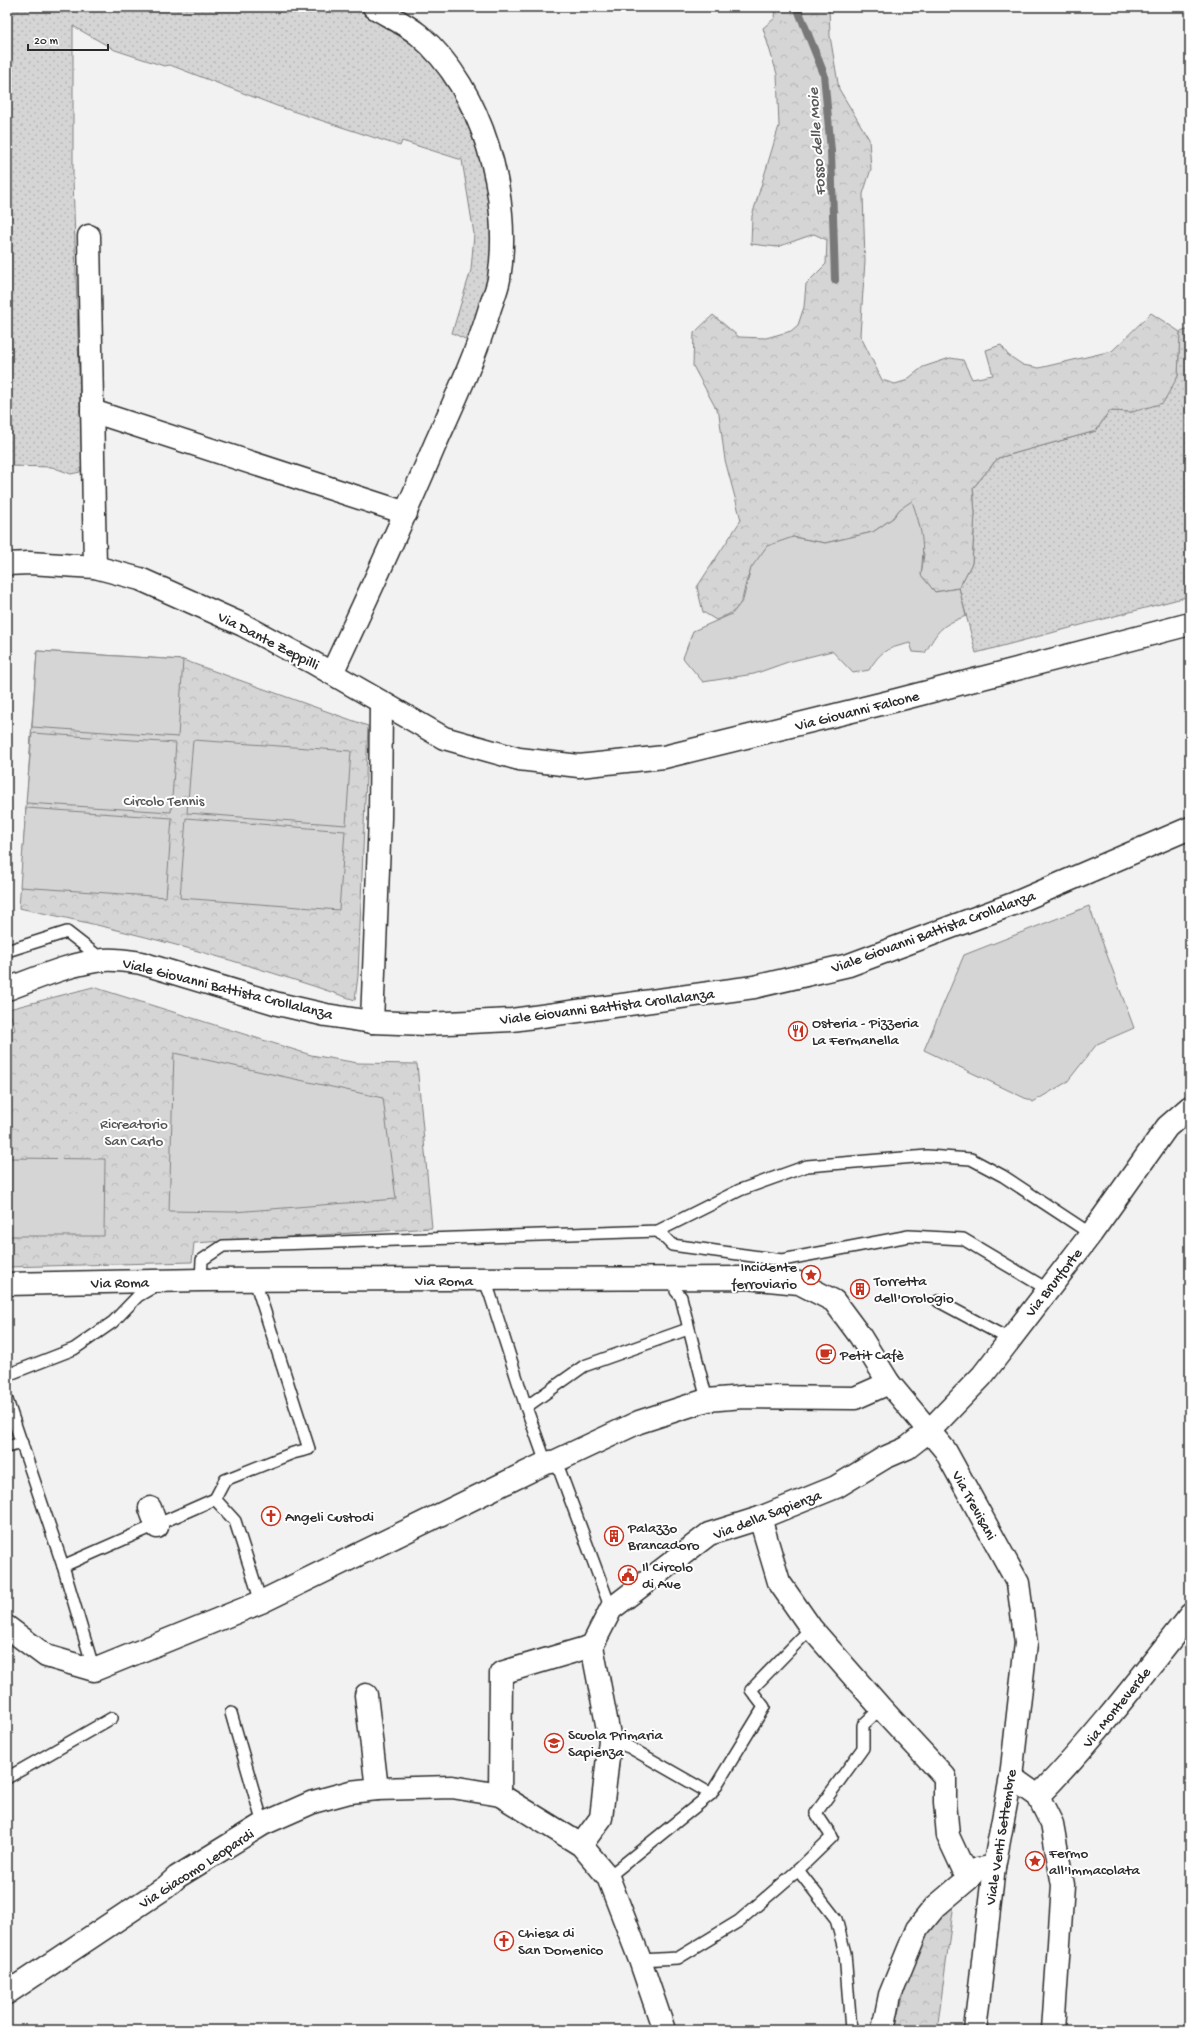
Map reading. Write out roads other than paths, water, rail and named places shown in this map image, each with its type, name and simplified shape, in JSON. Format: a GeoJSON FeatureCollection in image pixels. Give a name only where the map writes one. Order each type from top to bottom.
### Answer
{"type":"FeatureCollection","features":[{"type":"Feature","properties":{"kind":"street"},"geometry":{"type":"LineString","coordinates":[[332,673],[406,513],[479,345],[498,280],[502,230],[497,185],[487,145],[477,114],[454,74],[418,34],[374,7]]}},
{"type":"Feature","properties":{"kind":"street"},"geometry":{"type":"LineString","coordinates":[[89,236],[95,567]]}},
{"type":"Feature","properties":{"kind":"street"},"geometry":{"type":"LineString","coordinates":[[92,411],[406,513]]}},
{"type":"Feature","properties":{"kind":"street","name":"Via Dante Zeppilli"},"geometry":{"type":"LineString","coordinates":[[7,564],[29,563],[95,567],[140,579],[243,625],[332,673],[381,703],[444,738],[519,759]]}},
{"type":"Feature","properties":{"kind":"street","name":"Via Giovanni Falcone"},"geometry":{"type":"LineString","coordinates":[[519,759],[579,766],[664,757],[897,700],[1190,624]]}},
{"type":"Feature","properties":{"kind":"street"},"geometry":{"type":"LineString","coordinates":[[372,1022],[380,818],[381,703]]}},
{"type":"Feature","properties":{"kind":"street","name":"Viale Giovanni Battista Crollalanza"},"geometry":{"type":"LineString","coordinates":[[7,989],[64,970],[103,960],[120,960],[141,963],[278,1004],[326,1015],[372,1022],[426,1024],[512,1020],[754,987],[849,965],[1013,904],[1190,828]]}},
{"type":"Feature","properties":{"kind":"street","name":"Via Brunforte"},"geometry":{"type":"LineString","coordinates":[[907,1448],[934,1426],[982,1376],[1009,1338],[1091,1234],[1167,1127],[1190,1107]]}},
{"type":"Feature","properties":{"kind":"street","name":"Via Roma"},"geometry":{"type":"LineString","coordinates":[[7,1284],[201,1280],[255,1281],[675,1278],[746,1278],[799,1283],[834,1300],[860,1336],[889,1383]]}},
{"type":"Feature","properties":{"kind":"street"},"geometry":{"type":"LineString","coordinates":[[7,1627],[46,1656],[94,1670],[260,1602],[551,1462],[639,1422],[707,1400],[743,1397],[855,1398],[889,1383]]}},
{"type":"Feature","properties":{"kind":"street","name":"Via Trevisani"},"geometry":{"type":"LineString","coordinates":[[889,1383],[934,1426],[945,1450],[1018,1584],[1026,1643]]}},
{"type":"Feature","properties":{"kind":"street","name":"Via della Sapienza"},"geometry":{"type":"LineString","coordinates":[[592,1646],[611,1609],[709,1534],[760,1518],[836,1487],[884,1458],[907,1448]]}},
{"type":"Feature","properties":{"kind":"street"},"geometry":{"type":"LineString","coordinates":[[760,1518],[779,1582],[811,1628],[881,1708],[945,1777],[945,1802],[948,1836],[968,1879]]}},
{"type":"Feature","properties":{"kind":"street","name":"Via Monteverde"},"geometry":{"type":"LineString","coordinates":[[1038,1796],[1064,1769],[1116,1708],[1190,1615]]}},
{"type":"Feature","properties":{"kind":"street","name":"Viale Venti Settembre"},"geometry":{"type":"LineString","coordinates":[[975,2030],[994,1867],[1011,1778],[1026,1643]]}},
{"type":"Feature","properties":{"kind":"street"},"geometry":{"type":"LineString","coordinates":[[581,1845],[601,1818],[610,1740],[592,1646],[501,1672],[500,1795],[581,1845],[608,1877],[640,1960],[664,2030]]}},
{"type":"Feature","properties":{"kind":"street"},"geometry":{"type":"LineString","coordinates":[[366,1695],[377,1789]]}},
{"type":"Feature","properties":{"kind":"street"},"geometry":{"type":"LineString","coordinates":[[1011,1778],[1038,1796],[1052,1824],[1063,1885],[1053,2030]]}},
{"type":"Feature","properties":{"kind":"street","name":"Via Giacomo Leopardi"},"geometry":{"type":"LineString","coordinates":[[7,1993],[166,1887],[177,1877],[263,1824],[313,1802],[350,1792],[377,1789],[452,1787],[500,1795]]}},
{"type":"Feature","properties":{"kind":"street"},"geometry":{"type":"LineString","coordinates":[[883,2030],[890,1995],[916,1929],[935,1907],[968,1879],[977,1869],[994,1867]]}},
{"type":"Feature","properties":{"kind":"lane"},"geometry":{"type":"LineString","coordinates":[[7,951],[68,932],[103,960]]}},
{"type":"Feature","properties":{"kind":"lane"},"geometry":{"type":"LineString","coordinates":[[201,1280],[202,1260],[223,1246],[658,1231],[740,1190],[807,1166],[927,1156],[971,1160],[1003,1176],[1091,1234]]}},
{"type":"Feature","properties":{"kind":"lane"},"geometry":{"type":"LineString","coordinates":[[658,1231],[672,1245],[782,1260],[909,1236],[963,1239],[1047,1289]]}},
{"type":"Feature","properties":{"kind":"lane"},"geometry":{"type":"LineString","coordinates":[[675,1278],[676,1291],[681,1297],[707,1400]]}},
{"type":"Feature","properties":{"kind":"lane"},"geometry":{"type":"LineString","coordinates":[[484,1280],[490,1294],[526,1407],[551,1462],[611,1609]]}},
{"type":"Feature","properties":{"kind":"lane"},"geometry":{"type":"LineString","coordinates":[[64,1566],[154,1518],[215,1499],[225,1480],[293,1453],[309,1449],[255,1281]]}},
{"type":"Feature","properties":{"kind":"lane"},"geometry":{"type":"LineString","coordinates":[[7,1375],[74,1349],[113,1322],[138,1296],[162,1282]]}},
{"type":"Feature","properties":{"kind":"lane"},"geometry":{"type":"LineString","coordinates":[[938,1301],[1009,1338]]}},
{"type":"Feature","properties":{"kind":"lane"},"geometry":{"type":"LineString","coordinates":[[526,1407],[584,1366],[688,1329]]}},
{"type":"Feature","properties":{"kind":"lane"},"geometry":{"type":"LineString","coordinates":[[7,1400],[64,1566],[94,1670]]}},
{"type":"Feature","properties":{"kind":"lane"},"geometry":{"type":"LineString","coordinates":[[7,1447],[22,1443]]}},
{"type":"Feature","properties":{"kind":"lane"},"geometry":{"type":"LineString","coordinates":[[215,1499],[235,1521],[260,1602]]}},
{"type":"Feature","properties":{"kind":"lane"},"geometry":{"type":"LineString","coordinates":[[608,1877],[712,1794],[764,1707],[751,1690],[811,1628]]}},
{"type":"Feature","properties":{"kind":"lane"},"geometry":{"type":"LineString","coordinates":[[640,1960],[678,1958],[739,1921],[798,1870],[832,1837],[816,1813],[863,1748],[863,1724],[881,1708]]}},
{"type":"Feature","properties":{"kind":"lane"},"geometry":{"type":"LineString","coordinates":[[231,1713],[263,1824]]}},
{"type":"Feature","properties":{"kind":"lane"},"geometry":{"type":"LineString","coordinates":[[7,1778],[112,1718]]}},
{"type":"Feature","properties":{"kind":"lane"},"geometry":{"type":"LineString","coordinates":[[610,1740],[629,1747],[712,1794]]}},
{"type":"Feature","properties":{"kind":"lane"},"geometry":{"type":"LineString","coordinates":[[798,1870],[836,1919],[845,1953],[851,2030]]}},
{"type":"Feature","properties":{"kind":"waterway","name":"Fosso delle Moie"},"geometry":{"type":"LineString","coordinates":[[797,7],[824,74],[831,151],[835,280]]}},
{"type":"Feature","properties":{"kind":"place","name":"Osteria - Pizzeria La Fermanella"},"geometry":{"type":"Point","coordinates":[798,1031]}},
{"type":"Feature","properties":{"kind":"place","name":"Incidente ferroviario"},"geometry":{"type":"Point","coordinates":[811,1275]}},
{"type":"Feature","properties":{"kind":"place","name":"Torretta dell'Orologio"},"geometry":{"type":"Point","coordinates":[860,1289]}},
{"type":"Feature","properties":{"kind":"place","name":"Petit Cafè"},"geometry":{"type":"Point","coordinates":[826,1354]}},
{"type":"Feature","properties":{"kind":"place","name":"Angeli Custodi"},"geometry":{"type":"Point","coordinates":[271,1516]}},
{"type":"Feature","properties":{"kind":"place","name":"Palazzo Brancadoro"},"geometry":{"type":"Point","coordinates":[614,1536]}},
{"type":"Feature","properties":{"kind":"place","name":"Il Circolo di Ave"},"geometry":{"type":"Point","coordinates":[628,1575]}},
{"type":"Feature","properties":{"kind":"place","name":"Scuola Primaria Sapienza"},"geometry":{"type":"Point","coordinates":[554,1743]}},
{"type":"Feature","properties":{"kind":"place","name":"Fermo all'Immacolata"},"geometry":{"type":"Point","coordinates":[1035,1861]}},
{"type":"Feature","properties":{"kind":"place","name":"Chiesa di San Domenico"},"geometry":{"type":"Point","coordinates":[504,1941]}},
{"type":"Feature","properties":{"kind":"park label","name":"Circolo Tennis"},"geometry":{"type":"Point","coordinates":[164,800]}},
{"type":"Feature","properties":{"kind":"park label","name":"Ricreatorio San Carlo"},"geometry":{"type":"Point","coordinates":[134,1132]}}]}
